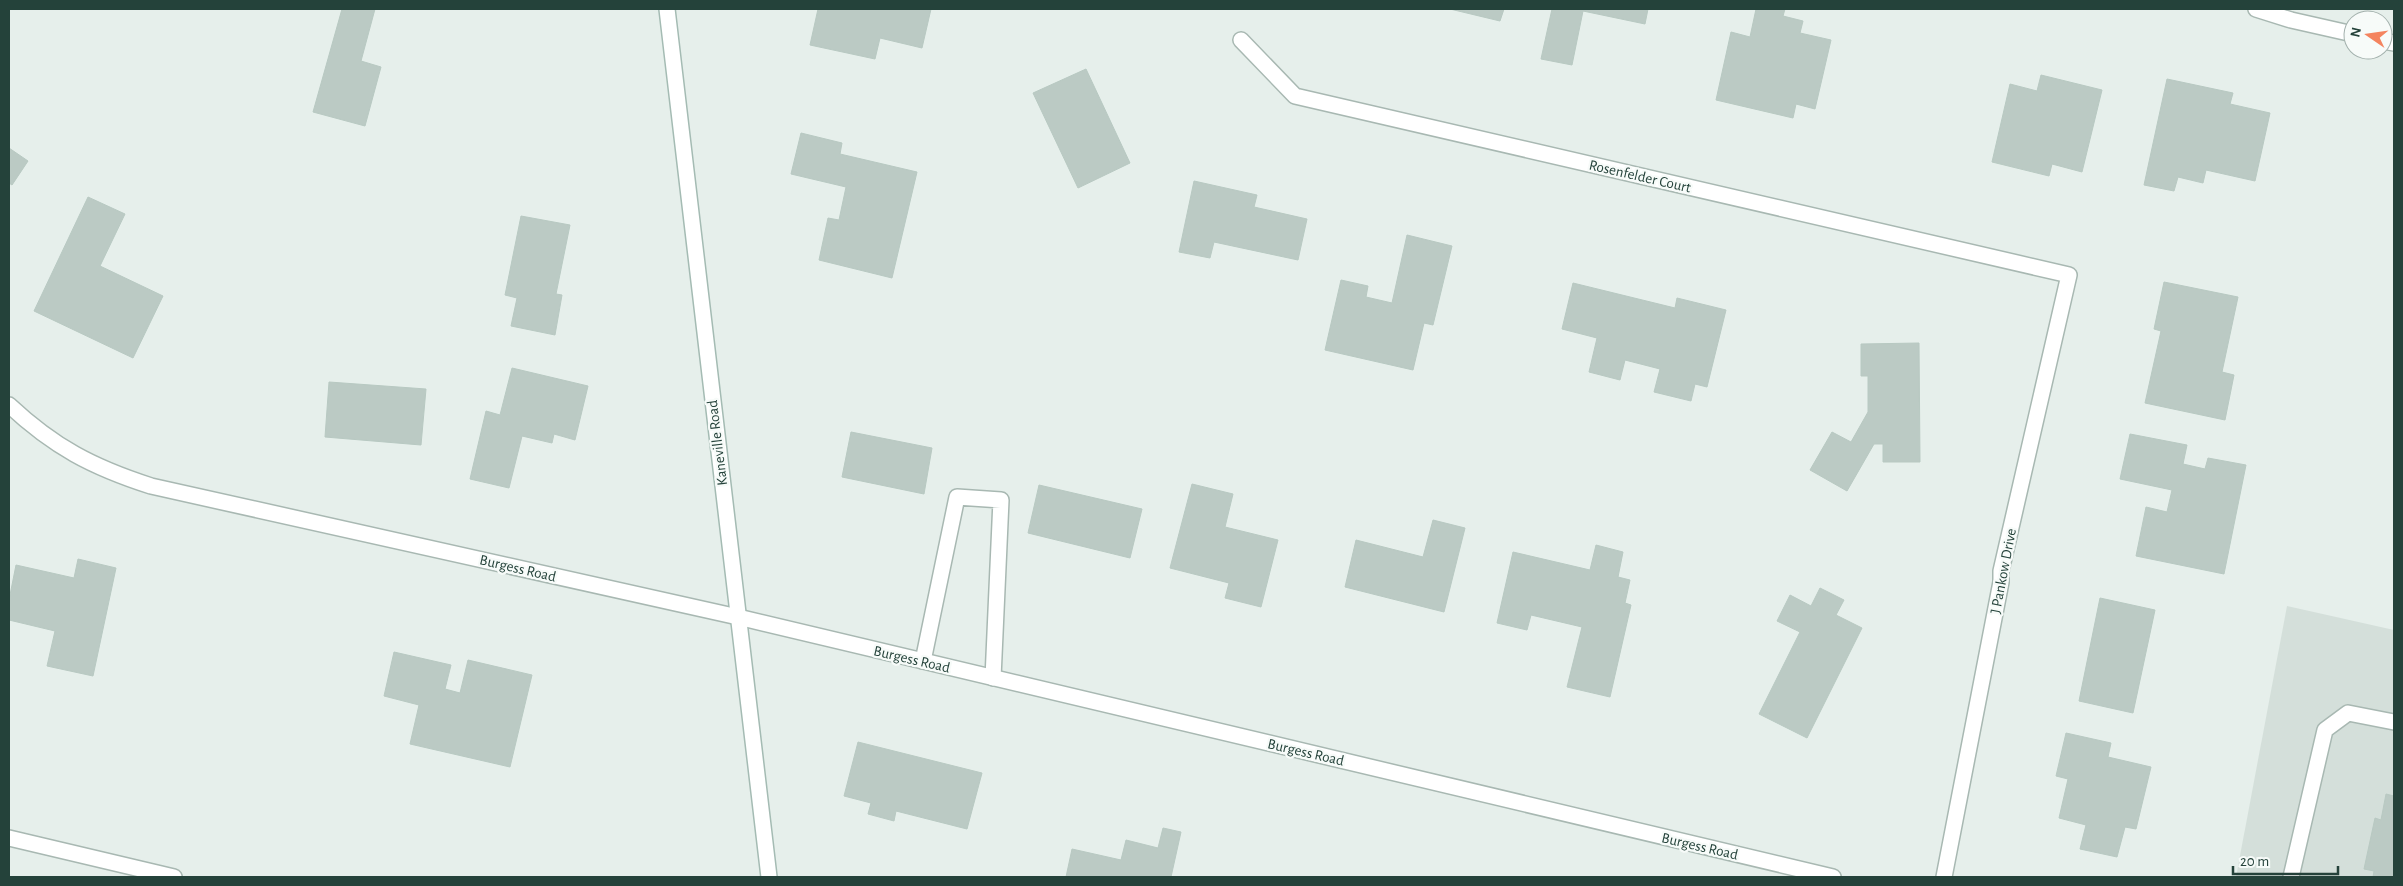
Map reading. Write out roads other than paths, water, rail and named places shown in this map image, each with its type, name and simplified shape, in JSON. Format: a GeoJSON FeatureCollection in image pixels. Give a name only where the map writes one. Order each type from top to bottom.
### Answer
{"type":"FeatureCollection","features":[{"type":"Feature","properties":{"kind":"street","name":"Kaneville Road"},"geometry":{"type":"LineString","coordinates":[[667,9],[768,877]]}},
{"type":"Feature","properties":{"kind":"street"},"geometry":{"type":"LineString","coordinates":[[2256,9],[2291,20],[2343,32]]}},
{"type":"Feature","properties":{"kind":"street","name":"Rosenfelder Court"},"geometry":{"type":"LineString","coordinates":[[1241,40],[1296,96],[2061,273]]}},
{"type":"Feature","properties":{"kind":"street","name":"J Pankow Drive"},"geometry":{"type":"LineString","coordinates":[[1944,877],[2000,592],[2001,572],[2069,275],[2061,273]]}},
{"type":"Feature","properties":{"kind":"street","name":"Burgess Road"},"geometry":{"type":"LineString","coordinates":[[9,405],[37,432],[81,460],[113,474],[151,486],[738,617],[1833,877]]}},
{"type":"Feature","properties":{"kind":"street"},"geometry":{"type":"LineString","coordinates":[[923,661],[957,496],[1001,500],[993,678]]}},
{"type":"Feature","properties":{"kind":"street"},"geometry":{"type":"LineString","coordinates":[[2291,877],[2325,730],[2348,713],[2394,722]]}},
{"type":"Feature","properties":{"kind":"street"},"geometry":{"type":"LineString","coordinates":[[9,838],[174,877]]}}]}
